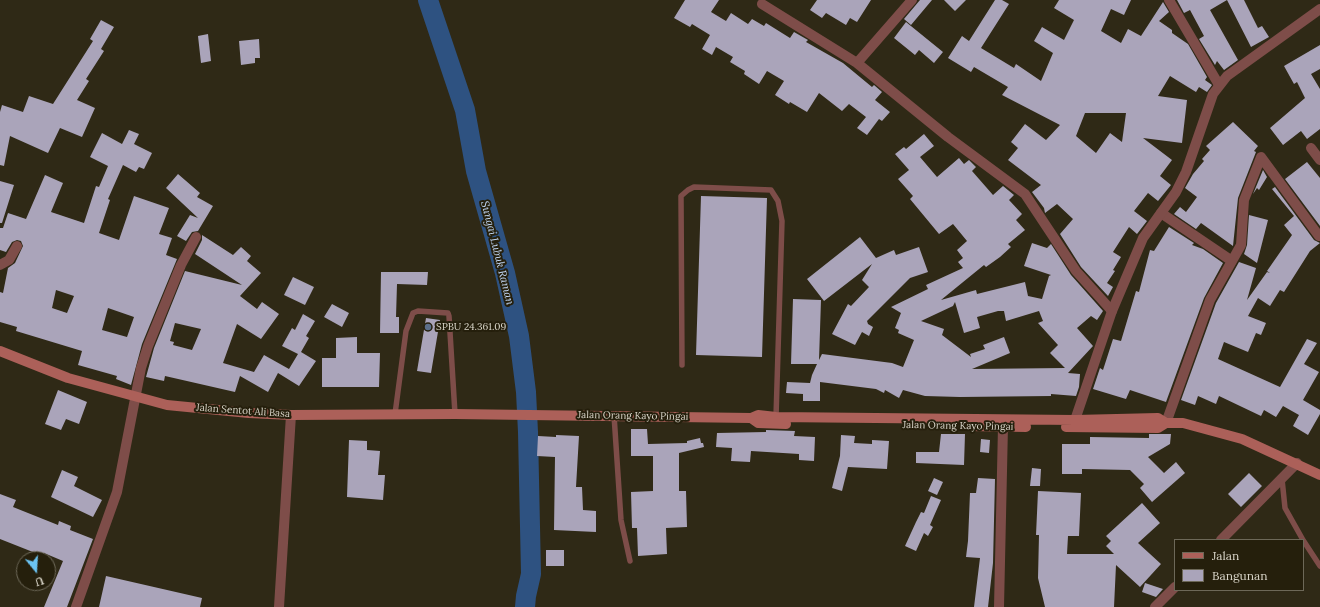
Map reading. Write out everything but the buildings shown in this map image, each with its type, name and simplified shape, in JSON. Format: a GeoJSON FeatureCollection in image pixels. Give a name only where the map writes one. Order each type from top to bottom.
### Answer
{"type":"FeatureCollection","features":[{"type":"Feature","properties":{"kind":"main road","name":"Jalan Sentot Ali Basa"},"geometry":{"type":"LineString","coordinates":[[0,351],[68,378],[167,406],[290,415],[495,414]]}},
{"type":"Feature","properties":{"kind":"main road","name":"Jalan Orang Kayo Pingai"},"geometry":{"type":"LineString","coordinates":[[495,414],[751,418],[758,415],[776,417],[1074,420],[1158,418],[1166,423],[1183,423],[1242,439],[1297,463],[1320,475]]}},
{"type":"Feature","properties":{"kind":"main road","name":"Jalan Orang Kayo Pingai"},"geometry":{"type":"LineString","coordinates":[[751,418],[758,424],[1158,428],[1166,423]]}},
{"type":"Feature","properties":{"kind":"street"},"geometry":{"type":"LineString","coordinates":[[857,63],[912,0]]}},
{"type":"Feature","properties":{"kind":"street"},"geometry":{"type":"LineString","coordinates":[[1169,0],[1220,85]]}},
{"type":"Feature","properties":{"kind":"street"},"geometry":{"type":"LineString","coordinates":[[762,4],[857,63],[948,137],[1025,194],[1076,271],[1112,311]]}},
{"type":"Feature","properties":{"kind":"street"},"geometry":{"type":"LineString","coordinates":[[1074,420],[1112,311],[1143,238],[1176,192],[1186,172],[1213,94],[1227,76],[1320,9]]}},
{"type":"Feature","properties":{"kind":"street"},"geometry":{"type":"LineString","coordinates":[[1311,148],[1320,160]]}},
{"type":"Feature","properties":{"kind":"street"},"geometry":{"type":"LineString","coordinates":[[1166,423],[1210,300],[1241,245],[1244,200],[1262,157],[1319,236],[1320,235]]}},
{"type":"Feature","properties":{"kind":"street"},"geometry":{"type":"LineString","coordinates":[[1161,213],[1232,260]]}},
{"type":"Feature","properties":{"kind":"street"},"geometry":{"type":"LineString","coordinates":[[76,607],[117,492],[148,346],[181,265],[196,237]]}},
{"type":"Feature","properties":{"kind":"street"},"geometry":{"type":"LineString","coordinates":[[0,265],[9,260],[17,246]]}},
{"type":"Feature","properties":{"kind":"street"},"geometry":{"type":"LineString","coordinates":[[279,607],[290,415]]}},
{"type":"Feature","properties":{"kind":"street"},"geometry":{"type":"LineString","coordinates":[[999,607],[1003,426]]}},
{"type":"Feature","properties":{"kind":"street"},"geometry":{"type":"LineString","coordinates":[[1223,539],[1297,463]]}},
{"type":"Feature","properties":{"kind":"street"},"geometry":{"type":"LineString","coordinates":[[1155,607],[1174,588]]}},
{"type":"Feature","properties":{"kind":"lane"},"geometry":{"type":"LineString","coordinates":[[682,366],[681,196],[694,187],[771,190],[778,201],[782,221],[776,417]]}},
{"type":"Feature","properties":{"kind":"lane"},"geometry":{"type":"LineString","coordinates":[[395,414],[406,331],[413,313],[418,310],[448,313],[452,346],[455,414]]}},
{"type":"Feature","properties":{"kind":"lane"},"geometry":{"type":"LineString","coordinates":[[614,415],[622,520],[630,561]]}},
{"type":"Feature","properties":{"kind":"lane"},"geometry":{"type":"LineString","coordinates":[[1282,479],[1285,508],[1302,539]]}},
{"type":"Feature","properties":{"kind":"lane"},"geometry":{"type":"LineString","coordinates":[[1304,542],[1320,566]]}},
{"type":"Feature","properties":{"kind":"waterway","name":"Sungai Lubuk Raman"},"geometry":{"type":"LineString","coordinates":[[428,0],[465,110],[476,171],[505,273],[519,336],[526,392],[528,432],[531,574],[525,607]]}},
{"type":"Feature","properties":{"kind":"place","name":"SPBU 24.361.09"},"geometry":{"type":"Point","coordinates":[428,327]}}]}
